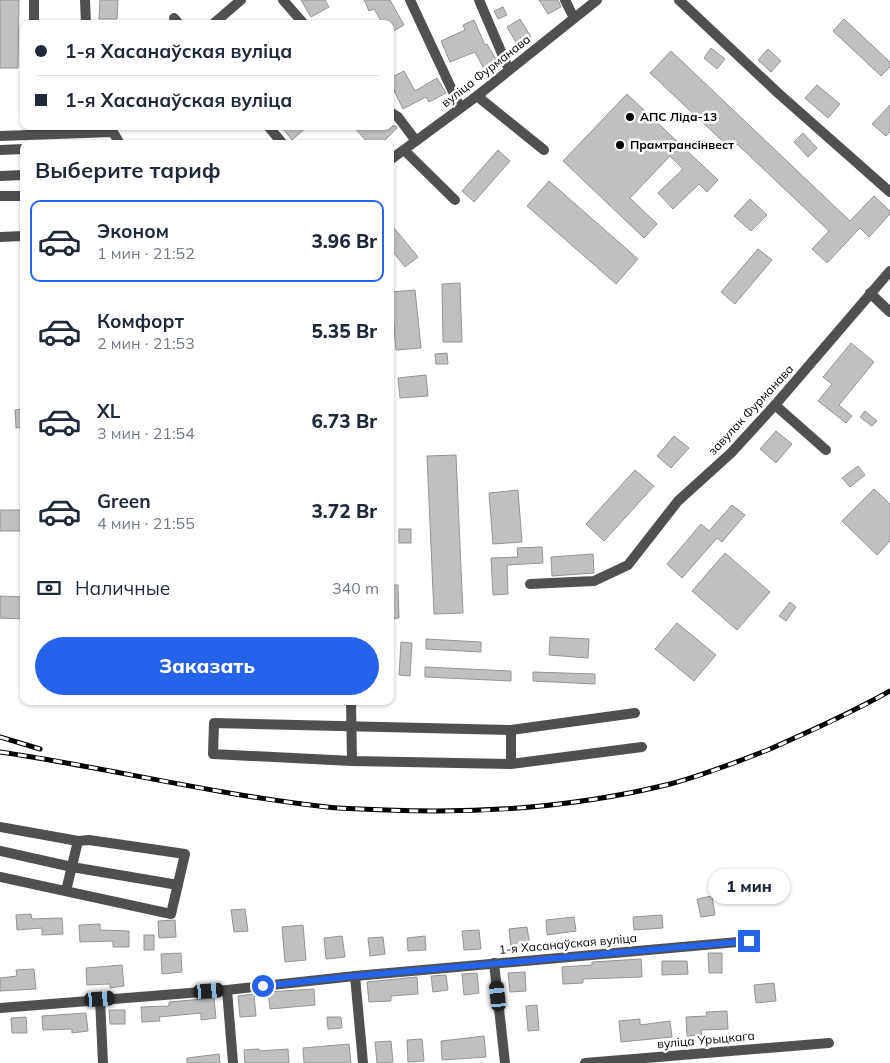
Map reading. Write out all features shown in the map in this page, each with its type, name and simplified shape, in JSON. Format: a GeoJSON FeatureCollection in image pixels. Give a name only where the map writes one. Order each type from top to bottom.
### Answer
{"type":"FeatureCollection","features":[{"type":"Feature","properties":{"kind":"street"},"geometry":{"type":"LineString","coordinates":[[34,0],[34,20]]}},
{"type":"Feature","properties":{"kind":"street"},"geometry":{"type":"LineString","coordinates":[[85,0],[86,20]]}},
{"type":"Feature","properties":{"kind":"street"},"geometry":{"type":"LineString","coordinates":[[218,20],[241,0]]}},
{"type":"Feature","properties":{"kind":"street"},"geometry":{"type":"LineString","coordinates":[[283,0],[300,20]]}},
{"type":"Feature","properties":{"kind":"street"},"geometry":{"type":"LineString","coordinates":[[410,0],[460,107]]}},
{"type":"Feature","properties":{"kind":"street"},"geometry":{"type":"LineString","coordinates":[[479,0],[509,70]]}},
{"type":"Feature","properties":{"kind":"street"},"geometry":{"type":"LineString","coordinates":[[565,0],[574,18]]}},
{"type":"Feature","properties":{"kind":"street","name":"вуліца Фурманава"},"geometry":{"type":"LineString","coordinates":[[394,157],[477,96],[596,0]]}},
{"type":"Feature","properties":{"kind":"street"},"geometry":{"type":"LineString","coordinates":[[679,0],[778,93],[890,192]]}},
{"type":"Feature","properties":{"kind":"street"},"geometry":{"type":"LineString","coordinates":[[477,96],[544,150]]}},
{"type":"Feature","properties":{"kind":"street"},"geometry":{"type":"LineString","coordinates":[[394,114],[416,141]]}},
{"type":"Feature","properties":{"kind":"street"},"geometry":{"type":"LineString","coordinates":[[271,130],[280,140]]}},
{"type":"Feature","properties":{"kind":"street"},"geometry":{"type":"LineString","coordinates":[[0,136],[113,132],[118,140]]}},
{"type":"Feature","properties":{"kind":"street"},"geometry":{"type":"LineString","coordinates":[[0,150],[20,149]]}},
{"type":"Feature","properties":{"kind":"street"},"geometry":{"type":"LineString","coordinates":[[404,150],[455,200]]}},
{"type":"Feature","properties":{"kind":"street"},"geometry":{"type":"LineString","coordinates":[[0,176],[20,176]]}},
{"type":"Feature","properties":{"kind":"street"},"geometry":{"type":"LineString","coordinates":[[0,196],[20,196]]}},
{"type":"Feature","properties":{"kind":"street"},"geometry":{"type":"LineString","coordinates":[[0,237],[20,236]]}},
{"type":"Feature","properties":{"kind":"street","name":"завулак Фурманава"},"geometry":{"type":"LineString","coordinates":[[530,584],[594,581],[628,565],[678,501],[731,453],[775,405],[890,271]]}},
{"type":"Feature","properties":{"kind":"street"},"geometry":{"type":"LineString","coordinates":[[870,294],[890,312]]}},
{"type":"Feature","properties":{"kind":"street"},"geometry":{"type":"LineString","coordinates":[[775,405],[826,450]]}},
{"type":"Feature","properties":{"kind":"street"},"geometry":{"type":"LineString","coordinates":[[351,705],[352,761]]}},
{"type":"Feature","properties":{"kind":"street"},"geometry":{"type":"LineString","coordinates":[[635,713],[511,730],[214,723],[213,754],[352,761],[511,764],[642,747]]}},
{"type":"Feature","properties":{"kind":"street"},"geometry":{"type":"LineString","coordinates":[[511,730],[511,764]]}},
{"type":"Feature","properties":{"kind":"street"},"geometry":{"type":"LineString","coordinates":[[0,827],[78,841],[89,840],[185,854],[171,914],[0,876]]}},
{"type":"Feature","properties":{"kind":"street"},"geometry":{"type":"LineString","coordinates":[[66,891],[78,841]]}},
{"type":"Feature","properties":{"kind":"street"},"geometry":{"type":"LineString","coordinates":[[0,851],[72,867],[178,885]]}},
{"type":"Feature","properties":{"kind":"street","name":"1-я Хасанаўская вуліца"},"geometry":{"type":"LineString","coordinates":[[0,1008],[227,990],[355,976],[749,941]]}},
{"type":"Feature","properties":{"kind":"street"},"geometry":{"type":"LineString","coordinates":[[494,963],[505,1063]]}},
{"type":"Feature","properties":{"kind":"street"},"geometry":{"type":"LineString","coordinates":[[355,976],[363,1063]]}},
{"type":"Feature","properties":{"kind":"street"},"geometry":{"type":"LineString","coordinates":[[227,990],[233,1063]]}},
{"type":"Feature","properties":{"kind":"street"},"geometry":{"type":"LineString","coordinates":[[100,999],[103,1063]]}},
{"type":"Feature","properties":{"kind":"street","name":"вуліца Урыцкага"},"geometry":{"type":"LineString","coordinates":[[586,1063],[829,1043]]}},
{"type":"Feature","properties":{"kind":"building"},"geometry":{"type":"Polygon","coordinates":[[[0,0],[19,0],[18,68],[0,68],[0,0]]]}},
{"type":"Feature","properties":{"kind":"building"},"geometry":{"type":"Polygon","coordinates":[[[100,0],[118,0],[117,19],[99,19],[100,0]]]}},
{"type":"Feature","properties":{"kind":"building"},"geometry":{"type":"Polygon","coordinates":[[[301,0],[325,0],[329,7],[311,17],[301,0]]]}},
{"type":"Feature","properties":{"kind":"building"},"geometry":{"type":"Polygon","coordinates":[[[364,0],[390,0],[404,25],[394,31],[394,20],[381,20],[374,9],[369,11],[364,0]]]}},
{"type":"Feature","properties":{"kind":"building"},"geometry":{"type":"Polygon","coordinates":[[[539,0],[558,0],[561,7],[548,14],[539,0]]]}},
{"type":"Feature","properties":{"kind":"building"},"geometry":{"type":"Polygon","coordinates":[[[503,7],[507,15],[498,19],[494,11],[503,7]]]}},
{"type":"Feature","properties":{"kind":"building"},"geometry":{"type":"Polygon","coordinates":[[[520,19],[531,37],[517,44],[507,27],[520,19]]]}},
{"type":"Feature","properties":{"kind":"building"},"geometry":{"type":"Polygon","coordinates":[[[844,19],[890,62],[890,67],[881,76],[833,31],[844,19]]]}},
{"type":"Feature","properties":{"kind":"building"},"geometry":{"type":"Polygon","coordinates":[[[474,20],[485,45],[487,44],[497,61],[484,69],[475,52],[450,62],[441,41],[465,30],[463,25],[474,20]]]}},
{"type":"Feature","properties":{"kind":"building"},"geometry":{"type":"Polygon","coordinates":[[[711,48],[725,59],[717,69],[704,58],[711,48]]]}},
{"type":"Feature","properties":{"kind":"building"},"geometry":{"type":"Polygon","coordinates":[[[768,49],[781,61],[771,72],[758,60],[768,49]]]}},
{"type":"Feature","properties":{"kind":"building"},"geometry":{"type":"Polygon","coordinates":[[[671,51],[850,221],[874,196],[890,211],[890,214],[869,237],[860,228],[827,263],[812,249],[829,231],[737,144],[732,150],[650,73],[671,51]]]}},
{"type":"Feature","properties":{"kind":"building"},"geometry":{"type":"Polygon","coordinates":[[[404,71],[415,91],[437,78],[446,93],[429,102],[426,97],[403,109],[394,90],[394,76],[404,71]]]}},
{"type":"Feature","properties":{"kind":"building"},"geometry":{"type":"Polygon","coordinates":[[[817,85],[840,104],[828,118],[805,98],[817,85]]]}},
{"type":"Feature","properties":{"kind":"building"},"geometry":{"type":"Polygon","coordinates":[[[627,94],[718,180],[707,192],[699,184],[673,209],[658,193],[683,169],[670,156],[630,198],[657,224],[644,238],[563,161],[627,94]]]}},
{"type":"Feature","properties":{"kind":"building"},"geometry":{"type":"Polygon","coordinates":[[[890,105],[890,132],[886,136],[872,124],[890,105]]]}},
{"type":"Feature","properties":{"kind":"building"},"geometry":{"type":"Polygon","coordinates":[[[394,126],[397,128],[385,140],[365,140],[357,130],[394,130],[394,126]]]}},
{"type":"Feature","properties":{"kind":"building"},"geometry":{"type":"Polygon","coordinates":[[[284,130],[303,130],[292,140],[284,130]]]}},
{"type":"Feature","properties":{"kind":"building"},"geometry":{"type":"Polygon","coordinates":[[[803,133],[817,148],[808,157],[794,142],[803,133]]]}},
{"type":"Feature","properties":{"kind":"building"},"geometry":{"type":"Polygon","coordinates":[[[498,150],[510,161],[474,202],[462,191],[498,150]]]}},
{"type":"Feature","properties":{"kind":"building"},"geometry":{"type":"Polygon","coordinates":[[[549,181],[638,259],[616,284],[527,206],[549,181]]]}},
{"type":"Feature","properties":{"kind":"building"},"geometry":{"type":"Polygon","coordinates":[[[750,199],[767,215],[751,231],[734,216],[750,199]]]}},
{"type":"Feature","properties":{"kind":"building"},"geometry":{"type":"Polygon","coordinates":[[[394,228],[418,257],[405,267],[394,253],[394,228]]]}},
{"type":"Feature","properties":{"kind":"building"},"geometry":{"type":"Polygon","coordinates":[[[758,249],[772,260],[735,304],[721,292],[758,249]]]}},
{"type":"Feature","properties":{"kind":"building"},"geometry":{"type":"Polygon","coordinates":[[[460,283],[462,342],[443,342],[442,284],[460,283]]]}},
{"type":"Feature","properties":{"kind":"building"},"geometry":{"type":"Polygon","coordinates":[[[415,290],[421,348],[396,350],[394,292],[415,290]]]}},
{"type":"Feature","properties":{"kind":"building"},"geometry":{"type":"Polygon","coordinates":[[[851,343],[874,362],[839,405],[852,416],[846,423],[818,401],[832,384],[823,377],[851,343]]]}},
{"type":"Feature","properties":{"kind":"building"},"geometry":{"type":"Polygon","coordinates":[[[447,353],[448,364],[436,364],[435,354],[447,353]]]}},
{"type":"Feature","properties":{"kind":"building"},"geometry":{"type":"Polygon","coordinates":[[[426,375],[428,396],[400,398],[398,378],[426,375]]]}},
{"type":"Feature","properties":{"kind":"building"},"geometry":{"type":"Polygon","coordinates":[[[20,409],[20,428],[16,428],[15,410],[20,409]]]}},
{"type":"Feature","properties":{"kind":"building"},"geometry":{"type":"Polygon","coordinates":[[[865,411],[877,421],[872,426],[860,417],[865,411]]]}},
{"type":"Feature","properties":{"kind":"building"},"geometry":{"type":"Polygon","coordinates":[[[776,431],[792,444],[776,463],[760,449],[776,431]]]}},
{"type":"Feature","properties":{"kind":"building"},"geometry":{"type":"Polygon","coordinates":[[[674,436],[689,448],[671,468],[657,456],[674,436]]]}},
{"type":"Feature","properties":{"kind":"building"},"geometry":{"type":"Polygon","coordinates":[[[456,455],[463,613],[434,614],[427,456],[456,455]]]}},
{"type":"Feature","properties":{"kind":"building"},"geometry":{"type":"Polygon","coordinates":[[[858,466],[865,475],[850,487],[842,478],[858,466]]]}},
{"type":"Feature","properties":{"kind":"building"},"geometry":{"type":"Polygon","coordinates":[[[635,470],[654,486],[604,541],[586,524],[635,470]]]}},
{"type":"Feature","properties":{"kind":"building"},"geometry":{"type":"Polygon","coordinates":[[[874,489],[890,504],[890,541],[877,555],[842,521],[874,489]]]}},
{"type":"Feature","properties":{"kind":"building"},"geometry":{"type":"Polygon","coordinates":[[[518,490],[522,542],[493,544],[489,493],[518,490]]]}},
{"type":"Feature","properties":{"kind":"building"},"geometry":{"type":"Polygon","coordinates":[[[732,505],[745,515],[722,542],[717,538],[682,578],[667,564],[701,524],[709,531],[732,505]]]}},
{"type":"Feature","properties":{"kind":"building"},"geometry":{"type":"Polygon","coordinates":[[[0,510],[20,510],[20,531],[0,531],[0,510]]]}},
{"type":"Feature","properties":{"kind":"building"},"geometry":{"type":"Polygon","coordinates":[[[399,529],[411,529],[411,543],[399,543],[399,529]]]}},
{"type":"Feature","properties":{"kind":"building"},"geometry":{"type":"Polygon","coordinates":[[[542,547],[543,563],[507,565],[508,594],[493,595],[491,558],[518,557],[517,548],[542,547]]]}},
{"type":"Feature","properties":{"kind":"building"},"geometry":{"type":"Polygon","coordinates":[[[725,553],[770,592],[737,630],[692,591],[725,553]]]}},
{"type":"Feature","properties":{"kind":"building"},"geometry":{"type":"Polygon","coordinates":[[[593,554],[594,573],[552,576],[551,557],[593,554]]]}},
{"type":"Feature","properties":{"kind":"building"},"geometry":{"type":"Polygon","coordinates":[[[394,585],[398,585],[399,618],[394,619],[394,585]]]}},
{"type":"Feature","properties":{"kind":"building"},"geometry":{"type":"Polygon","coordinates":[[[0,596],[20,597],[20,619],[0,618],[0,596]]]}},
{"type":"Feature","properties":{"kind":"building"},"geometry":{"type":"Polygon","coordinates":[[[790,602],[796,607],[786,621],[779,616],[790,602]]]}},
{"type":"Feature","properties":{"kind":"building"},"geometry":{"type":"Polygon","coordinates":[[[677,623],[716,655],[694,681],[655,649],[677,623]]]}},
{"type":"Feature","properties":{"kind":"building"},"geometry":{"type":"Polygon","coordinates":[[[550,637],[589,639],[588,658],[549,655],[550,637]]]}},
{"type":"Feature","properties":{"kind":"building"},"geometry":{"type":"Polygon","coordinates":[[[426,639],[481,642],[481,652],[426,649],[426,639]]]}},
{"type":"Feature","properties":{"kind":"building"},"geometry":{"type":"Polygon","coordinates":[[[401,642],[412,643],[410,676],[399,675],[401,642]]]}},
{"type":"Feature","properties":{"kind":"building"},"geometry":{"type":"Polygon","coordinates":[[[425,667],[511,671],[511,681],[425,677],[425,667]]]}},
{"type":"Feature","properties":{"kind":"building"},"geometry":{"type":"Polygon","coordinates":[[[533,672],[595,674],[595,684],[533,681],[533,672]]]}},
{"type":"Feature","properties":{"kind":"building"},"geometry":{"type":"Polygon","coordinates":[[[712,896],[715,915],[701,917],[697,899],[712,896]]]}},
{"type":"Feature","properties":{"kind":"building"},"geometry":{"type":"Polygon","coordinates":[[[245,909],[248,931],[234,932],[231,910],[245,909]]]}},
{"type":"Feature","properties":{"kind":"building"},"geometry":{"type":"Polygon","coordinates":[[[31,914],[32,919],[62,918],[63,934],[42,935],[42,928],[17,930],[16,915],[31,914]]]}},
{"type":"Feature","properties":{"kind":"building"},"geometry":{"type":"Polygon","coordinates":[[[662,915],[663,928],[634,930],[633,917],[662,915]]]}},
{"type":"Feature","properties":{"kind":"building"},"geometry":{"type":"Polygon","coordinates":[[[574,917],[576,931],[547,935],[546,920],[574,917]]]}},
{"type":"Feature","properties":{"kind":"building"},"geometry":{"type":"Polygon","coordinates":[[[175,920],[176,937],[159,938],[158,921],[175,920]]]}},
{"type":"Feature","properties":{"kind":"building"},"geometry":{"type":"Polygon","coordinates":[[[100,924],[100,930],[129,931],[129,947],[113,947],[113,941],[80,942],[79,925],[100,924]]]}},
{"type":"Feature","properties":{"kind":"building"},"geometry":{"type":"Polygon","coordinates":[[[303,925],[306,960],[285,962],[282,927],[303,925]]]}},
{"type":"Feature","properties":{"kind":"building"},"geometry":{"type":"Polygon","coordinates":[[[527,927],[530,946],[511,948],[509,929],[527,927]]]}},
{"type":"Feature","properties":{"kind":"building"},"geometry":{"type":"Polygon","coordinates":[[[479,930],[481,949],[464,950],[462,931],[479,930]]]}},
{"type":"Feature","properties":{"kind":"building"},"geometry":{"type":"Polygon","coordinates":[[[144,935],[154,935],[154,950],[144,950],[144,935]]]}},
{"type":"Feature","properties":{"kind":"building"},"geometry":{"type":"Polygon","coordinates":[[[342,936],[345,957],[326,959],[324,938],[342,936]]]}},
{"type":"Feature","properties":{"kind":"building"},"geometry":{"type":"Polygon","coordinates":[[[425,936],[426,950],[408,951],[407,938],[425,936]]]}},
{"type":"Feature","properties":{"kind":"building"},"geometry":{"type":"Polygon","coordinates":[[[383,937],[385,954],[370,956],[368,938],[383,937]]]}},
{"type":"Feature","properties":{"kind":"building"},"geometry":{"type":"Polygon","coordinates":[[[181,953],[182,972],[162,974],[161,954],[181,953]]]}},
{"type":"Feature","properties":{"kind":"building"},"geometry":{"type":"Polygon","coordinates":[[[708,953],[722,953],[722,973],[709,973],[708,953]]]}},
{"type":"Feature","properties":{"kind":"building"},"geometry":{"type":"Polygon","coordinates":[[[641,959],[642,977],[583,979],[583,983],[563,984],[562,967],[592,965],[592,962],[641,959]]]}},
{"type":"Feature","properties":{"kind":"building"},"geometry":{"type":"Polygon","coordinates":[[[662,961],[687,961],[688,974],[662,975],[662,961]]]}},
{"type":"Feature","properties":{"kind":"building"},"geometry":{"type":"Polygon","coordinates":[[[122,965],[124,986],[110,988],[110,984],[87,985],[86,968],[122,965]]]}},
{"type":"Feature","properties":{"kind":"building"},"geometry":{"type":"Polygon","coordinates":[[[34,969],[36,989],[0,991],[0,978],[17,976],[16,970],[34,969]]]}},
{"type":"Feature","properties":{"kind":"building"},"geometry":{"type":"Polygon","coordinates":[[[525,972],[526,991],[510,992],[508,973],[525,972]]]}},
{"type":"Feature","properties":{"kind":"building"},"geometry":{"type":"Polygon","coordinates":[[[477,973],[479,993],[464,995],[462,974],[477,973]]]}},
{"type":"Feature","properties":{"kind":"building"},"geometry":{"type":"Polygon","coordinates":[[[446,975],[448,990],[433,992],[431,976],[446,975]]]}},
{"type":"Feature","properties":{"kind":"building"},"geometry":{"type":"Polygon","coordinates":[[[417,977],[418,994],[391,996],[391,1001],[369,1002],[367,982],[417,977]]]}},
{"type":"Feature","properties":{"kind":"building"},"geometry":{"type":"Polygon","coordinates":[[[774,983],[776,1001],[756,1003],[754,985],[774,983]]]}},
{"type":"Feature","properties":{"kind":"building"},"geometry":{"type":"Polygon","coordinates":[[[314,989],[315,1005],[270,1009],[268,992],[314,989]]]}},
{"type":"Feature","properties":{"kind":"building"},"geometry":{"type":"Polygon","coordinates":[[[254,994],[256,1016],[240,1017],[238,996],[254,994]]]}},
{"type":"Feature","properties":{"kind":"building"},"geometry":{"type":"Polygon","coordinates":[[[214,998],[216,1018],[201,1020],[201,1013],[159,1017],[160,1021],[142,1022],[141,1007],[169,1006],[169,1002],[214,998]]]}},
{"type":"Feature","properties":{"kind":"building"},"geometry":{"type":"Polygon","coordinates":[[[537,1005],[539,1030],[528,1031],[526,1006],[537,1005]]]}},
{"type":"Feature","properties":{"kind":"building"},"geometry":{"type":"Polygon","coordinates":[[[109,1010],[125,1010],[125,1024],[110,1024],[109,1010]]]}},
{"type":"Feature","properties":{"kind":"building"},"geometry":{"type":"Polygon","coordinates":[[[727,1011],[728,1029],[701,1030],[702,1035],[687,1036],[686,1017],[707,1016],[706,1012],[727,1011]]]}},
{"type":"Feature","properties":{"kind":"building"},"geometry":{"type":"Polygon","coordinates":[[[86,1013],[88,1031],[72,1033],[72,1029],[43,1030],[42,1016],[86,1013]]]}},
{"type":"Feature","properties":{"kind":"building"},"geometry":{"type":"Polygon","coordinates":[[[26,1017],[27,1033],[12,1033],[11,1018],[26,1017]]]}},
{"type":"Feature","properties":{"kind":"building"},"geometry":{"type":"Polygon","coordinates":[[[327,1017],[341,1017],[342,1028],[328,1029],[327,1017]]]}},
{"type":"Feature","properties":{"kind":"building"},"geometry":{"type":"Polygon","coordinates":[[[640,1019],[640,1025],[670,1021],[672,1037],[621,1042],[619,1021],[640,1019]]]}},
{"type":"Feature","properties":{"kind":"building"},"geometry":{"type":"Polygon","coordinates":[[[484,1036],[486,1057],[442,1060],[441,1041],[484,1036]]]}},
{"type":"Feature","properties":{"kind":"building"},"geometry":{"type":"Polygon","coordinates":[[[422,1039],[424,1061],[408,1062],[407,1040],[422,1039]]]}},
{"type":"Feature","properties":{"kind":"building"},"geometry":{"type":"Polygon","coordinates":[[[391,1041],[393,1062],[377,1063],[375,1042],[391,1041]]]}},
{"type":"Feature","properties":{"kind":"building"},"geometry":{"type":"Polygon","coordinates":[[[349,1044],[351,1063],[304,1063],[303,1048],[349,1044]]]}},
{"type":"Feature","properties":{"kind":"building"},"geometry":{"type":"Polygon","coordinates":[[[259,1049],[259,1051],[288,1049],[289,1063],[245,1063],[244,1050],[259,1049]]]}},
{"type":"Feature","properties":{"kind":"building"},"geometry":{"type":"Polygon","coordinates":[[[219,1054],[220,1063],[187,1063],[187,1058],[219,1054]]]}},
{"type":"Feature","properties":{"kind":"railway"},"geometry":{"type":"LineString","coordinates":[[0,752],[245,796],[327,807],[423,811],[494,810],[600,798],[670,784],[770,749],[816,729],[890,691]]}},
{"type":"Feature","properties":{"kind":"railway"},"geometry":{"type":"LineString","coordinates":[[0,737],[40,749]]}},
{"type":"Feature","properties":{"kind":"place","name":"АПС Ліда-13"},"geometry":{"type":"Point","coordinates":[630,117]}},
{"type":"Feature","properties":{"kind":"place","name":"Прамтрансінвест"},"geometry":{"type":"Point","coordinates":[620,145]}},
{"type":"Feature","properties":{"kind":"route"},"geometry":{"type":"LineString","coordinates":[[263,986],[749,941]]}}]}
